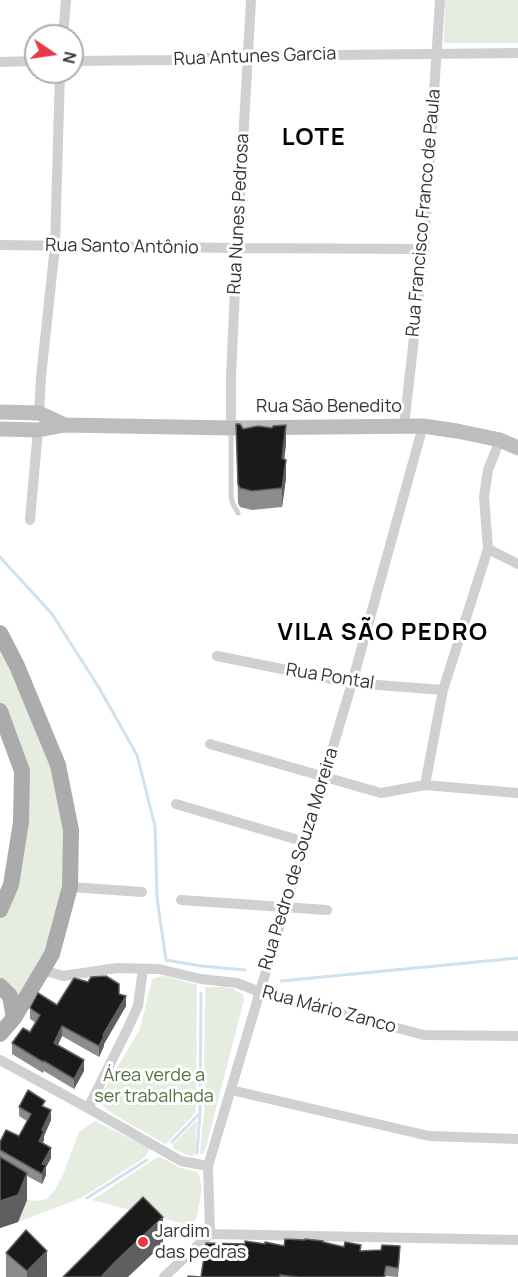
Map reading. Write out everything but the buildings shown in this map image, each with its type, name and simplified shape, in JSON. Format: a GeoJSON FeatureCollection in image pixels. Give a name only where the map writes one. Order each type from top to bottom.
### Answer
{"type":"FeatureCollection","features":[{"type":"Feature","properties":{"kind":"main road","name":"Rua São Benedito"},"geometry":{"type":"LineString","coordinates":[[0,412],[39,413],[64,425]]}},
{"type":"Feature","properties":{"kind":"main road"},"geometry":{"type":"LineString","coordinates":[[32,430],[39,413]]}},
{"type":"Feature","properties":{"kind":"main road","name":"Rua São Benedito"},"geometry":{"type":"LineString","coordinates":[[0,429],[32,430],[64,425],[231,428],[423,426],[500,440],[518,446]]}},
{"type":"Feature","properties":{"kind":"main road"},"geometry":{"type":"LineString","coordinates":[[0,633],[17,666],[58,765],[71,830],[70,887],[52,954],[14,1018],[0,1034]]}},
{"type":"Feature","properties":{"kind":"main road"},"geometry":{"type":"LineString","coordinates":[[0,711],[22,771],[21,822],[18,843],[11,885],[0,910]]}},
{"type":"Feature","properties":{"kind":"main road"},"geometry":{"type":"LineString","coordinates":[[0,986],[10,996],[14,1018]]}},
{"type":"Feature","properties":{"kind":"street"},"geometry":{"type":"LineString","coordinates":[[64,24],[66,0]]}},
{"type":"Feature","properties":{"kind":"street","name":"Rua Nunes Pedrosa"},"geometry":{"type":"LineString","coordinates":[[231,428],[237,248],[252,0]]}},
{"type":"Feature","properties":{"kind":"street","name":"Rua Francisco Franco de Paula"},"geometry":{"type":"LineString","coordinates":[[404,426],[424,249],[440,0]]}},
{"type":"Feature","properties":{"kind":"street","name":"Rua Antunes Garcia"},"geometry":{"type":"LineString","coordinates":[[84,61],[247,56],[518,53]]}},
{"type":"Feature","properties":{"kind":"street"},"geometry":{"type":"LineString","coordinates":[[0,62],[24,61]]}},
{"type":"Feature","properties":{"kind":"street"},"geometry":{"type":"LineString","coordinates":[[39,413],[56,246],[60,84]]}},
{"type":"Feature","properties":{"kind":"street","name":"Rua Santo Antônio"},"geometry":{"type":"LineString","coordinates":[[0,244],[424,249]]}},
{"type":"Feature","properties":{"kind":"street","name":"Rua Pedro de Souza Moreira"},"geometry":{"type":"LineString","coordinates":[[210,1234],[208,1166],[325,776],[423,426]]}},
{"type":"Feature","properties":{"kind":"street"},"geometry":{"type":"LineString","coordinates":[[30,520],[32,430]]}},
{"type":"Feature","properties":{"kind":"street"},"geometry":{"type":"LineString","coordinates":[[425,785],[443,690],[488,549],[484,497],[488,470],[500,440]]}},
{"type":"Feature","properties":{"kind":"street"},"geometry":{"type":"LineString","coordinates":[[488,549],[518,564]]}},
{"type":"Feature","properties":{"kind":"street","name":"Rua Pontal"},"geometry":{"type":"LineString","coordinates":[[217,657],[352,683],[443,690]]}},
{"type":"Feature","properties":{"kind":"street"},"geometry":{"type":"LineString","coordinates":[[210,744],[381,792],[425,785],[518,793]]}},
{"type":"Feature","properties":{"kind":"street"},"geometry":{"type":"LineString","coordinates":[[176,804],[305,842]]}},
{"type":"Feature","properties":{"kind":"street"},"geometry":{"type":"LineString","coordinates":[[70,887],[142,892]]}},
{"type":"Feature","properties":{"kind":"street"},"geometry":{"type":"LineString","coordinates":[[181,900],[327,910]]}},
{"type":"Feature","properties":{"kind":"street","name":"Rua Mário Zanco"},"geometry":{"type":"LineString","coordinates":[[43,970],[63,976],[117,968],[159,969],[201,979],[237,983],[260,992],[424,1035],[518,1035]]}},
{"type":"Feature","properties":{"kind":"street"},"geometry":{"type":"LineString","coordinates":[[88,1108],[138,1006],[143,969]]}},
{"type":"Feature","properties":{"kind":"street"},"geometry":{"type":"LineString","coordinates":[[0,1060],[182,1161],[208,1166]]}},
{"type":"Feature","properties":{"kind":"street"},"geometry":{"type":"LineString","coordinates":[[231,1090],[429,1136],[518,1139]]}},
{"type":"Feature","properties":{"kind":"street"},"geometry":{"type":"LineString","coordinates":[[164,1277],[210,1234],[518,1240]]}},
{"type":"Feature","properties":{"kind":"lane"},"geometry":{"type":"LineString","coordinates":[[231,428],[231,497],[238,513]]}},
{"type":"Feature","properties":{"kind":"green space"},"geometry":{"type":"Polygon","coordinates":[[[445,0],[518,0],[518,43],[444,43],[445,0]]]}},
{"type":"Feature","properties":{"kind":"green space"},"geometry":{"type":"Polygon","coordinates":[[[0,643],[54,767],[66,831],[66,887],[53,939],[17,1008],[0,980],[0,920],[12,894],[20,749],[0,702],[0,643]]]}},
{"type":"Feature","properties":{"kind":"green space","name":"Área verde a ser trabalhada"},"geometry":{"type":"Polygon","coordinates":[[[165,976],[197,985],[196,1112],[165,1144],[108,1111],[100,1103],[101,1095],[140,1029],[152,980],[165,976]]]}},
{"type":"Feature","properties":{"kind":"green space","name":"Área verde a ser trabalhada"},"geometry":{"type":"Polygon","coordinates":[[[205,987],[234,989],[243,995],[244,1000],[206,1147],[203,1154],[200,1154],[204,1110],[205,987]]]}},
{"type":"Feature","properties":{"kind":"green space","name":"Área verde a ser trabalhada"},"geometry":{"type":"Polygon","coordinates":[[[197,1120],[195,1155],[191,1156],[177,1151],[173,1145],[197,1120]]]}},
{"type":"Feature","properties":{"kind":"green space","name":"Área verde a ser trabalhada"},"geometry":{"type":"Polygon","coordinates":[[[95,1121],[149,1148],[149,1151],[144,1158],[81,1198],[18,1222],[27,1200],[46,1199],[55,1190],[79,1132],[95,1121]]]}},
{"type":"Feature","properties":{"kind":"green space","name":"Área verde a ser trabalhada"},"geometry":{"type":"Polygon","coordinates":[[[160,1157],[179,1167],[197,1172],[199,1175],[202,1188],[197,1216],[192,1226],[92,1200],[156,1158],[160,1157]]]}},
{"type":"Feature","properties":{"kind":"waterway"},"geometry":{"type":"LineString","coordinates":[[0,557],[52,614],[98,686],[137,755],[155,826],[157,898],[166,960],[245,970]]}},
{"type":"Feature","properties":{"kind":"waterway"},"geometry":{"type":"LineString","coordinates":[[281,981],[518,958]]}},
{"type":"Feature","properties":{"kind":"waterway"},"geometry":{"type":"LineString","coordinates":[[197,1153],[200,1113],[201,993]]}},
{"type":"Feature","properties":{"kind":"waterway"},"geometry":{"type":"LineString","coordinates":[[172,1142],[200,1113]]}},
{"type":"Feature","properties":{"kind":"waterway"},"geometry":{"type":"LineString","coordinates":[[87,1198],[147,1160]]}},
{"type":"Feature","properties":{"kind":"place","name":"Jardim das pedras"},"geometry":{"type":"Point","coordinates":[143,1242]}},
{"type":"Feature","properties":{"kind":"district","name":"LOTE"},"geometry":{"type":"Point","coordinates":[314,138]}},
{"type":"Feature","properties":{"kind":"district","name":"VILA SÃO PEDRO"},"geometry":{"type":"Point","coordinates":[383,633]}}]}
